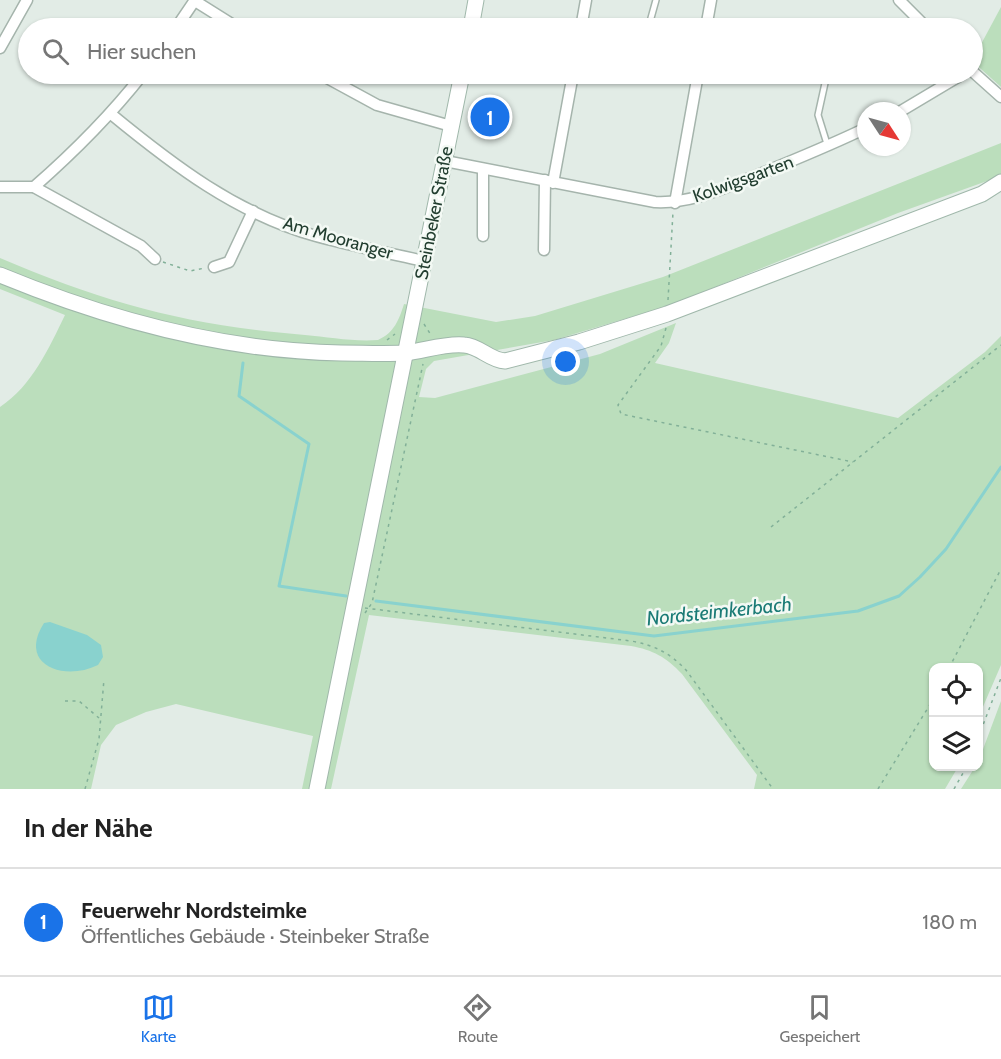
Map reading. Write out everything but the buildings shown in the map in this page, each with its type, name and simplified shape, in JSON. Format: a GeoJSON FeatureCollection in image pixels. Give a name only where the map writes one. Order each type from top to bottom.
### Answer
{"type":"FeatureCollection","features":[{"type":"Feature","properties":{"kind":"street"},"geometry":{"type":"LineString","coordinates":[[0,48],[27,0]]}},
{"type":"Feature","properties":{"kind":"street"},"geometry":{"type":"LineString","coordinates":[[183,18],[195,0],[223,18]]}},
{"type":"Feature","properties":{"kind":"street"},"geometry":{"type":"LineString","coordinates":[[473,18],[476,0]]}},
{"type":"Feature","properties":{"kind":"street"},"geometry":{"type":"LineString","coordinates":[[583,18],[586,0]]}},
{"type":"Feature","properties":{"kind":"street"},"geometry":{"type":"LineString","coordinates":[[708,18],[711,0]]}},
{"type":"Feature","properties":{"kind":"street"},"geometry":{"type":"LineString","coordinates":[[899,0],[917,18]]}},
{"type":"Feature","properties":{"kind":"street"},"geometry":{"type":"LineString","coordinates":[[983,81],[1001,97]]}},
{"type":"Feature","properties":{"kind":"street"},"geometry":{"type":"LineString","coordinates":[[0,187],[21,189],[34,187],[67,159],[111,114],[135,84]]}},
{"type":"Feature","properties":{"kind":"street"},"geometry":{"type":"LineString","coordinates":[[338,84],[377,105],[451,126]]}},
{"type":"Feature","properties":{"kind":"street","name":"Steinbeker Straße"},"geometry":{"type":"LineString","coordinates":[[317,789],[362,611],[424,261],[460,84]]}},
{"type":"Feature","properties":{"kind":"street"},"geometry":{"type":"LineString","coordinates":[[544,249],[549,182],[571,84]]}},
{"type":"Feature","properties":{"kind":"street"},"geometry":{"type":"LineString","coordinates":[[675,203],[696,84]]}},
{"type":"Feature","properties":{"kind":"street"},"geometry":{"type":"LineString","coordinates":[[911,106],[947,84]]}},
{"type":"Feature","properties":{"kind":"street","name":"Am Mooranger"},"geometry":{"type":"LineString","coordinates":[[111,114],[171,164],[201,184],[253,211],[315,236],[424,261]]}},
{"type":"Feature","properties":{"kind":"street","name":"Kolwigsgarten"},"geometry":{"type":"LineString","coordinates":[[445,161],[654,202],[675,203],[710,194],[828,147],[857,132]]}},
{"type":"Feature","properties":{"kind":"street"},"geometry":{"type":"LineString","coordinates":[[483,169],[483,237]]}},
{"type":"Feature","properties":{"kind":"street"},"geometry":{"type":"LineString","coordinates":[[0,275],[101,313],[194,337],[296,350],[407,353],[462,344],[478,347],[497,361],[505,361],[579,342],[667,314],[982,194],[1001,182]]}},
{"type":"Feature","properties":{"kind":"street"},"geometry":{"type":"LineString","coordinates":[[34,187],[141,246],[155,259]]}},
{"type":"Feature","properties":{"kind":"street"},"geometry":{"type":"LineString","coordinates":[[214,267],[228,262],[253,211]]}},
{"type":"Feature","properties":{"kind":"lane"},"geometry":{"type":"LineString","coordinates":[[651,18],[656,0]]}},
{"type":"Feature","properties":{"kind":"lane"},"geometry":{"type":"LineString","coordinates":[[824,84],[818,115],[828,147]]}},
{"type":"Feature","properties":{"kind":"path"},"geometry":{"type":"LineString","coordinates":[[675,203],[664,340],[618,405],[621,414],[853,462]]}},
{"type":"Feature","properties":{"kind":"path"},"geometry":{"type":"LineString","coordinates":[[155,259],[190,271],[214,267]]}},
{"type":"Feature","properties":{"kind":"path"},"geometry":{"type":"LineString","coordinates":[[771,527],[1001,345]]}},
{"type":"Feature","properties":{"kind":"path"},"geometry":{"type":"LineString","coordinates":[[362,611],[372,603],[423,360]]}},
{"type":"Feature","properties":{"kind":"path"},"geometry":{"type":"LineString","coordinates":[[952,663],[1001,569]]}},
{"type":"Feature","properties":{"kind":"path"},"geometry":{"type":"LineString","coordinates":[[362,611],[631,641],[658,648],[670,655],[686,670],[773,789]]}},
{"type":"Feature","properties":{"kind":"path"},"geometry":{"type":"LineString","coordinates":[[86,789],[99,739],[104,678]]}},
{"type":"Feature","properties":{"kind":"path"},"geometry":{"type":"LineString","coordinates":[[983,725],[1001,678]]}},
{"type":"Feature","properties":{"kind":"path"},"geometry":{"type":"LineString","coordinates":[[65,701],[75,699],[83,703],[99,719]]}},
{"type":"Feature","properties":{"kind":"path"},"geometry":{"type":"LineString","coordinates":[[878,789],[929,705]]}},
{"type":"Feature","properties":{"kind":"path"},"geometry":{"type":"LineString","coordinates":[[954,789],[964,771]]}},
{"type":"Feature","properties":{"kind":"green space"},"geometry":{"type":"Polygon","coordinates":[[[1001,7],[1001,87],[983,71],[983,41],[1001,7]]]}},
{"type":"Feature","properties":{"kind":"green space"},"geometry":{"type":"Polygon","coordinates":[[[1001,143],[1001,176],[898,213],[671,305],[554,340],[434,361],[426,369],[419,397],[435,398],[600,354],[676,323],[669,343],[655,363],[898,418],[985,352],[1001,336],[1001,665],[983,707],[983,663],[929,663],[929,771],[956,771],[945,789],[754,789],[757,775],[682,674],[653,652],[631,646],[369,615],[331,789],[302,789],[313,736],[176,704],[146,712],[116,725],[101,745],[91,789],[0,789],[0,407],[21,388],[38,366],[65,315],[0,289],[0,258],[112,300],[185,319],[223,326],[350,340],[378,340],[384,337],[395,325],[404,304],[496,322],[535,316],[663,277],[1001,143]]]}},
{"type":"Feature","properties":{"kind":"green space"},"geometry":{"type":"Polygon","coordinates":[[[1001,701],[1001,789],[961,789],[972,771],[983,771],[983,749],[1001,701]]]}},
{"type":"Feature","properties":{"kind":"water"},"geometry":{"type":"Polygon","coordinates":[[[50,622],[87,635],[101,645],[103,657],[98,665],[71,672],[48,666],[40,659],[36,650],[37,638],[44,623],[50,622]]]}},
{"type":"Feature","properties":{"kind":"waterway","name":"Nordsteimkerbach"},"geometry":{"type":"LineString","coordinates":[[243,363],[239,396],[309,444],[279,586],[346,596]]}},
{"type":"Feature","properties":{"kind":"waterway","name":"Nordsteimkerbach"},"geometry":{"type":"LineString","coordinates":[[376,601],[654,636],[858,611],[899,596],[920,577],[946,549],[1001,467]]}},
{"type":"Feature","properties":{"kind":"place","name":"Feuerwehr Nordsteimke"},"geometry":{"type":"Point","coordinates":[490,117]}}]}
